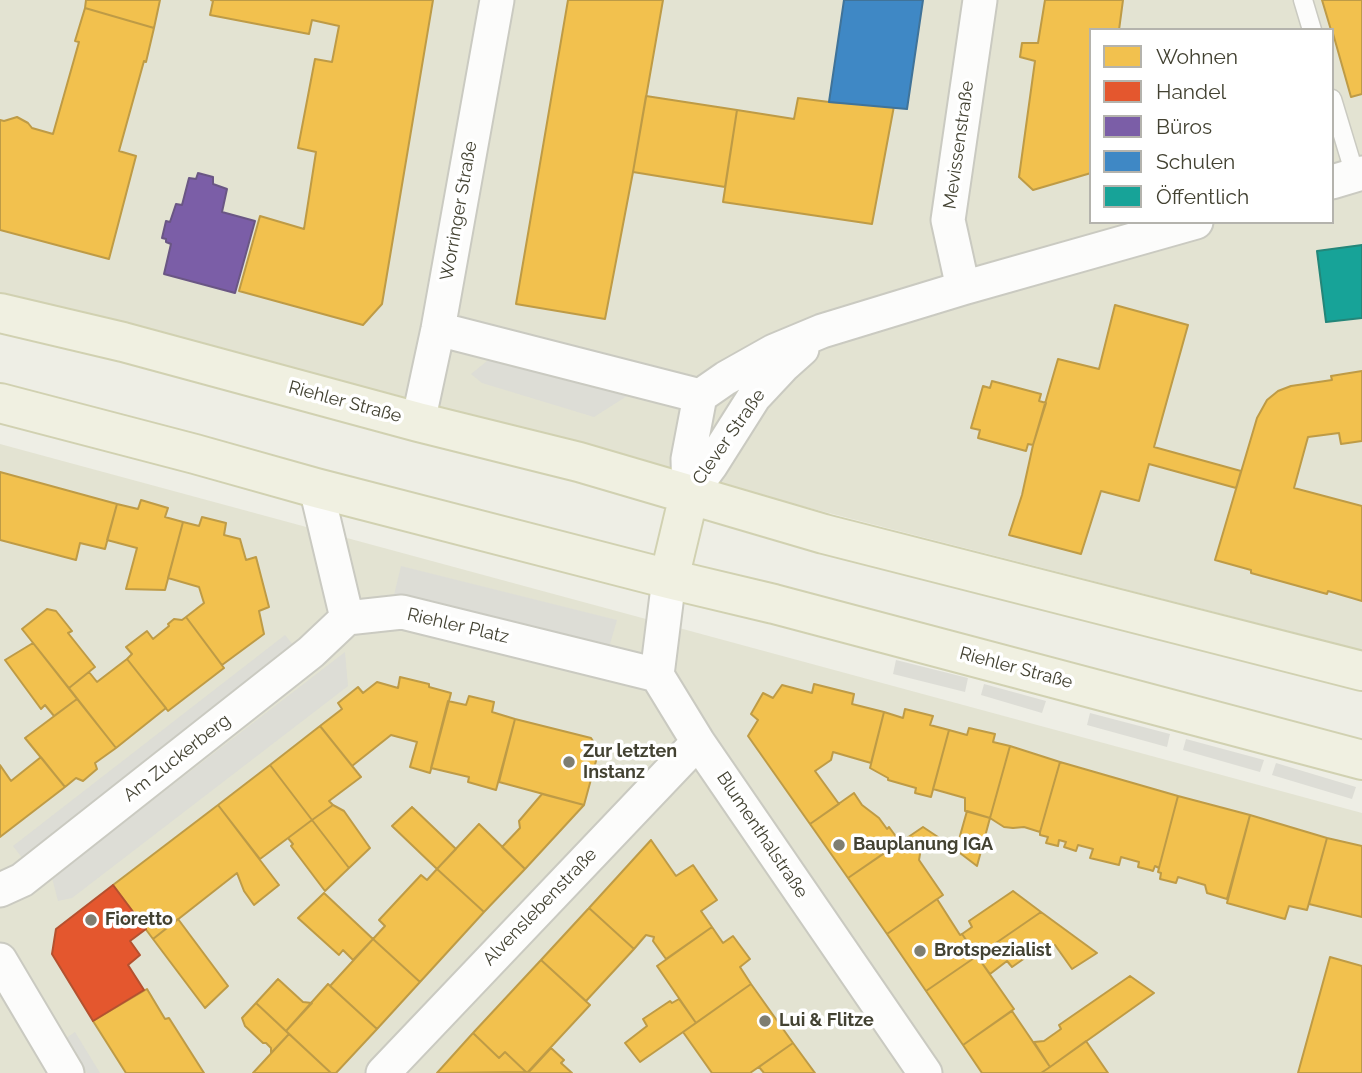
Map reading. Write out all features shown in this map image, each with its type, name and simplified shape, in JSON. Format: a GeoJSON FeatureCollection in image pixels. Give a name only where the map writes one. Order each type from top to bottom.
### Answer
{"type":"FeatureCollection","features":[{"type":"Feature","properties":{"kind":"main road","name":"Riehler Straße"},"geometry":{"type":"LineString","coordinates":[[0,313],[123,342],[418,422],[579,462],[837,538],[1362,671]]}},
{"type":"Feature","properties":{"kind":"main road","name":"Riehler Straße"},"geometry":{"type":"LineString","coordinates":[[0,403],[316,488],[787,608],[1362,760]]}},
{"type":"Feature","properties":{"kind":"main road"},"geometry":{"type":"LineString","coordinates":[[669,579],[689,495]]}},
{"type":"Feature","properties":{"kind":"street","name":"Worringer Straße"},"geometry":{"type":"LineString","coordinates":[[418,422],[438,329],[497,0]]}},
{"type":"Feature","properties":{"kind":"street","name":"Mevissenstraße"},"geometry":{"type":"LineString","coordinates":[[963,288],[948,220],[980,0]]}},
{"type":"Feature","properties":{"kind":"street","name":"Clever Straße"},"geometry":{"type":"LineString","coordinates":[[689,495],[688,459],[700,396],[774,351],[822,331],[1189,224]]}},
{"type":"Feature","properties":{"kind":"street"},"geometry":{"type":"LineString","coordinates":[[438,329],[700,396]]}},
{"type":"Feature","properties":{"kind":"street","name":"Clever Straße"},"geometry":{"type":"LineString","coordinates":[[689,495],[754,397],[822,331]]}},
{"type":"Feature","properties":{"kind":"street"},"geometry":{"type":"LineString","coordinates":[[316,488],[347,618]]}},
{"type":"Feature","properties":{"kind":"street"},"geometry":{"type":"LineString","coordinates":[[657,675],[669,579]]}},
{"type":"Feature","properties":{"kind":"street","name":"Riehler Platz"},"geometry":{"type":"LineString","coordinates":[[347,618],[402,611],[657,675]]}},
{"type":"Feature","properties":{"kind":"street","name":"Am Zuckerberg"},"geometry":{"type":"LineString","coordinates":[[0,890],[22,880],[43,864],[311,652],[347,618]]}},
{"type":"Feature","properties":{"kind":"street","name":"Blumenthalstraße"},"geometry":{"type":"LineString","coordinates":[[657,675],[698,742],[925,1073]]}},
{"type":"Feature","properties":{"kind":"street","name":"Alvenslebenstraße"},"geometry":{"type":"LineString","coordinates":[[383,1073],[698,742]]}},
{"type":"Feature","properties":{"kind":"street"},"geometry":{"type":"LineString","coordinates":[[0,960],[67,1073]]}},
{"type":"Feature","properties":{"kind":"lane"},"geometry":{"type":"LineString","coordinates":[[1303,0],[1311,28]]}},
{"type":"Feature","properties":{"kind":"lane"},"geometry":{"type":"LineString","coordinates":[[1334,108],[1350,177]]}},
{"type":"Feature","properties":{"kind":"shaded area"},"geometry":{"type":"Polygon","coordinates":[[[0,0],[1362,0],[1362,650],[0,300],[0,0]]]}},
{"type":"Feature","properties":{"kind":"shaded area"},"geometry":{"type":"Polygon","coordinates":[[[492,357],[627,396],[594,417],[482,383],[471,374],[492,357]]]}},
{"type":"Feature","properties":{"kind":"shaded area"},"geometry":{"type":"Polygon","coordinates":[[[0,444],[1362,813],[1362,1073],[0,1073],[0,444]]]}},
{"type":"Feature","properties":{"kind":"shaded area"},"geometry":{"type":"Polygon","coordinates":[[[401,566],[617,620],[610,644],[612,651],[391,598],[401,566]]]}},
{"type":"Feature","properties":{"kind":"shaded area"},"geometry":{"type":"Polygon","coordinates":[[[285,635],[298,651],[26,863],[13,846],[285,635]]]}},
{"type":"Feature","properties":{"kind":"shaded area"},"geometry":{"type":"Polygon","coordinates":[[[345,652],[348,686],[72,898],[58,901],[52,878],[345,652]]]}},
{"type":"Feature","properties":{"kind":"shaded area"},"geometry":{"type":"Polygon","coordinates":[[[896,660],[968,678],[965,692],[893,674],[896,660]]]}},
{"type":"Feature","properties":{"kind":"shaded area"},"geometry":{"type":"Polygon","coordinates":[[[984,684],[1046,701],[1042,713],[981,695],[984,684]]]}},
{"type":"Feature","properties":{"kind":"shaded area"},"geometry":{"type":"Polygon","coordinates":[[[1090,713],[1170,734],[1167,747],[1087,725],[1090,713]]]}},
{"type":"Feature","properties":{"kind":"shaded area"},"geometry":{"type":"Polygon","coordinates":[[[1186,739],[1264,760],[1260,772],[1183,750],[1186,739]]]}},
{"type":"Feature","properties":{"kind":"shaded area"},"geometry":{"type":"Polygon","coordinates":[[[1276,763],[1356,787],[1352,799],[1272,775],[1276,763]]]}},
{"type":"Feature","properties":{"kind":"shaded area"},"geometry":{"type":"Polygon","coordinates":[[[75,1032],[100,1073],[87,1073],[66,1038],[75,1032]]]}},
{"type":"Feature","properties":{"kind":"building: Wohnen"},"geometry":{"type":"Polygon","coordinates":[[[86,0],[160,0],[154,28],[85,8],[86,0]]]}},
{"type":"Feature","properties":{"kind":"building: Wohnen"},"geometry":{"type":"Polygon","coordinates":[[[211,0],[433,0],[382,304],[363,325],[239,291],[260,216],[304,229],[316,152],[298,148],[315,59],[332,62],[339,26],[312,20],[309,34],[210,15],[211,0]]]}},
{"type":"Feature","properties":{"kind":"building: Wohnen"},"geometry":{"type":"Polygon","coordinates":[[[568,0],[663,0],[605,319],[516,304],[568,0]]]}},
{"type":"Feature","properties":{"kind":"building: Wohnen"},"geometry":{"type":"Polygon","coordinates":[[[1045,0],[1123,0],[1119,28],[1089,28],[1089,174],[1033,190],[1019,177],[1035,61],[1020,57],[1022,43],[1038,43],[1045,0]]]}},
{"type":"Feature","properties":{"kind":"building: Wohnen"},"geometry":{"type":"Polygon","coordinates":[[[1322,0],[1362,0],[1362,94],[1351,97],[1334,37],[1334,28],[1330,28],[1322,0]]]}},
{"type":"Feature","properties":{"kind":"building: Wohnen"},"geometry":{"type":"Polygon","coordinates":[[[85,8],[154,28],[119,151],[136,156],[109,259],[0,230],[0,120],[17,117],[32,128],[53,134],[79,42],[75,41],[85,8]]]}},
{"type":"Feature","properties":{"kind":"building: Wohnen"},"geometry":{"type":"Polygon","coordinates":[[[646,96],[737,110],[725,187],[633,172],[646,96]]]}},
{"type":"Feature","properties":{"kind":"building: Wohnen"},"geometry":{"type":"Polygon","coordinates":[[[798,98],[894,106],[872,224],[723,202],[737,110],[794,119],[798,98]]]}},
{"type":"Feature","properties":{"kind":"building: Wohnen"},"geometry":{"type":"Polygon","coordinates":[[[1115,305],[1188,325],[1154,447],[1241,471],[1236,488],[1149,464],[1139,501],[1101,491],[1081,554],[1009,535],[1058,359],[1099,369],[1115,305]]]}},
{"type":"Feature","properties":{"kind":"building: Wohnen"},"geometry":{"type":"Polygon","coordinates":[[[1362,371],[1362,441],[1341,444],[1339,433],[1308,437],[1294,488],[1362,506],[1362,601],[1251,573],[1251,570],[1215,560],[1257,418],[1267,400],[1278,391],[1291,386],[1332,380],[1331,376],[1362,371]]]}},
{"type":"Feature","properties":{"kind":"building: Wohnen"},"geometry":{"type":"Polygon","coordinates":[[[992,381],[1041,394],[1039,401],[1046,403],[1033,445],[1028,444],[1026,451],[978,438],[980,430],[971,428],[983,386],[990,388],[992,381]]]}},
{"type":"Feature","properties":{"kind":"building: Wohnen"},"geometry":{"type":"Polygon","coordinates":[[[0,472],[117,504],[105,549],[80,543],[76,560],[0,540],[0,472]]]}},
{"type":"Feature","properties":{"kind":"building: Wohnen"},"geometry":{"type":"Polygon","coordinates":[[[141,500],[168,508],[165,517],[183,522],[165,590],[126,589],[137,548],[107,540],[117,504],[138,509],[141,500]]]}},
{"type":"Feature","properties":{"kind":"building: Wohnen"},"geometry":{"type":"Polygon","coordinates":[[[202,517],[226,523],[224,535],[240,539],[246,560],[256,557],[269,607],[259,611],[264,634],[222,665],[186,617],[204,603],[199,587],[168,578],[183,522],[199,526],[202,517]]]}},
{"type":"Feature","properties":{"kind":"building: Wohnen"},"geometry":{"type":"Polygon","coordinates":[[[47,609],[56,611],[72,631],[68,633],[95,667],[69,688],[22,629],[47,609]]]}},
{"type":"Feature","properties":{"kind":"building: Wohnen"},"geometry":{"type":"Polygon","coordinates":[[[186,617],[224,668],[168,711],[127,659],[132,654],[126,647],[147,631],[153,639],[174,619],[182,620],[186,617]]]}},
{"type":"Feature","properties":{"kind":"building: Wohnen"},"geometry":{"type":"Polygon","coordinates":[[[33,643],[77,699],[54,716],[45,705],[41,709],[5,660],[33,643]]]}},
{"type":"Feature","properties":{"kind":"building: Wohnen"},"geometry":{"type":"Polygon","coordinates":[[[127,659],[166,708],[116,748],[69,688],[89,672],[97,682],[127,659]]]}},
{"type":"Feature","properties":{"kind":"building: Wohnen"},"geometry":{"type":"Polygon","coordinates":[[[400,677],[451,693],[430,773],[410,767],[417,742],[391,735],[352,766],[320,726],[342,709],[338,703],[358,687],[363,693],[377,682],[398,688],[400,677]]]}},
{"type":"Feature","properties":{"kind":"building: Wohnen"},"geometry":{"type":"Polygon","coordinates":[[[814,684],[854,694],[852,704],[884,712],[871,763],[833,752],[831,760],[815,771],[839,804],[810,824],[748,736],[758,720],[751,714],[763,693],[773,698],[782,685],[812,693],[814,684]]]}},
{"type":"Feature","properties":{"kind":"building: Wohnen"},"geometry":{"type":"Polygon","coordinates":[[[469,696],[494,702],[492,712],[515,719],[496,790],[468,782],[469,777],[431,768],[448,701],[466,705],[469,696]]]}},
{"type":"Feature","properties":{"kind":"building: Wohnen"},"geometry":{"type":"Polygon","coordinates":[[[77,699],[116,748],[95,763],[97,769],[83,781],[76,778],[65,787],[25,738],[77,699]]]}},
{"type":"Feature","properties":{"kind":"building: Wohnen"},"geometry":{"type":"Polygon","coordinates":[[[905,709],[933,716],[930,725],[949,730],[931,797],[915,793],[916,788],[888,780],[870,768],[884,712],[903,718],[905,709]]]}},
{"type":"Feature","properties":{"kind":"building: Wohnen"},"geometry":{"type":"Polygon","coordinates":[[[515,719],[591,738],[599,750],[584,805],[499,782],[515,719]]]}},
{"type":"Feature","properties":{"kind":"building: Wohnen"},"geometry":{"type":"Polygon","coordinates":[[[320,726],[361,777],[329,801],[333,805],[312,820],[270,765],[320,726]]]}},
{"type":"Feature","properties":{"kind":"building: Wohnen"},"geometry":{"type":"Polygon","coordinates":[[[969,728],[995,734],[993,742],[1010,746],[990,818],[965,811],[965,798],[933,789],[949,730],[967,735],[969,728]]]}},
{"type":"Feature","properties":{"kind":"building: Wohnen"},"geometry":{"type":"Polygon","coordinates":[[[1010,746],[1060,762],[1040,832],[1024,827],[1004,827],[990,818],[1010,746]]]}},
{"type":"Feature","properties":{"kind":"building: Wohnen"},"geometry":{"type":"Polygon","coordinates":[[[41,757],[65,787],[0,837],[0,765],[11,781],[41,757]]]}},
{"type":"Feature","properties":{"kind":"building: Wohnen"},"geometry":{"type":"Polygon","coordinates":[[[1060,762],[1178,796],[1159,868],[1155,866],[1153,871],[1138,867],[1139,862],[1121,857],[1119,865],[1090,858],[1093,849],[1078,845],[1076,851],[1064,847],[1066,842],[1059,840],[1058,846],[1046,843],[1048,837],[1040,835],[1040,832],[1060,762]]]}},
{"type":"Feature","properties":{"kind":"building: Wohnen"},"geometry":{"type":"Polygon","coordinates":[[[270,765],[312,820],[260,859],[218,805],[270,765]]]}},
{"type":"Feature","properties":{"kind":"building: Wohnen"},"geometry":{"type":"Polygon","coordinates":[[[854,793],[862,805],[879,818],[887,829],[889,827],[900,842],[848,878],[810,824],[854,793]]]}},
{"type":"Feature","properties":{"kind":"building: Wohnen"},"geometry":{"type":"Polygon","coordinates":[[[542,794],[584,805],[525,869],[502,847],[520,828],[519,821],[542,794]]]}},
{"type":"Feature","properties":{"kind":"building: Wohnen"},"geometry":{"type":"Polygon","coordinates":[[[1178,796],[1250,815],[1227,899],[1207,893],[1205,885],[1178,877],[1176,883],[1160,879],[1161,873],[1158,872],[1178,796]]]}},
{"type":"Feature","properties":{"kind":"building: Wohnen"},"geometry":{"type":"Polygon","coordinates":[[[218,805],[279,885],[254,905],[244,891],[237,873],[153,939],[113,885],[218,805]]]}},
{"type":"Feature","properties":{"kind":"building: Wohnen"},"geometry":{"type":"Polygon","coordinates":[[[333,805],[344,811],[370,848],[349,868],[312,820],[333,805]]]}},
{"type":"Feature","properties":{"kind":"building: Wohnen"},"geometry":{"type":"Polygon","coordinates":[[[412,807],[456,849],[437,869],[392,826],[412,807]]]}},
{"type":"Feature","properties":{"kind":"building: Wohnen"},"geometry":{"type":"Polygon","coordinates":[[[967,811],[990,818],[977,866],[956,850],[967,811]]]}},
{"type":"Feature","properties":{"kind":"building: Wohnen"},"geometry":{"type":"Polygon","coordinates":[[[1250,815],[1327,838],[1307,910],[1289,906],[1285,919],[1227,903],[1250,815]]]}},
{"type":"Feature","properties":{"kind":"building: Wohnen"},"geometry":{"type":"Polygon","coordinates":[[[312,820],[349,868],[325,891],[291,846],[293,844],[288,838],[312,820]]]}},
{"type":"Feature","properties":{"kind":"building: Wohnen"},"geometry":{"type":"Polygon","coordinates":[[[479,824],[525,869],[484,912],[437,869],[479,824]]]}},
{"type":"Feature","properties":{"kind":"building: Wohnen"},"geometry":{"type":"Polygon","coordinates":[[[923,827],[941,839],[927,849],[921,848],[919,860],[943,895],[887,934],[848,878],[923,827]]]}},
{"type":"Feature","properties":{"kind":"building: Wohnen"},"geometry":{"type":"Polygon","coordinates":[[[1327,838],[1362,846],[1362,917],[1309,904],[1327,838]]]}},
{"type":"Feature","properties":{"kind":"building: Wohnen"},"geometry":{"type":"Polygon","coordinates":[[[651,840],[676,876],[693,865],[717,900],[701,911],[712,927],[666,959],[653,941],[654,937],[646,935],[634,949],[589,908],[651,840]]]}},
{"type":"Feature","properties":{"kind":"building: Wohnen"},"geometry":{"type":"Polygon","coordinates":[[[437,869],[484,912],[420,982],[373,939],[385,926],[379,920],[421,875],[427,880],[437,869]]]}},
{"type":"Feature","properties":{"kind":"building: Wohnen"},"geometry":{"type":"Polygon","coordinates":[[[1013,891],[1041,912],[977,956],[962,934],[972,927],[969,921],[1013,891]]]}},
{"type":"Feature","properties":{"kind":"building: Wohnen"},"geometry":{"type":"Polygon","coordinates":[[[324,893],[373,939],[353,960],[343,950],[339,955],[298,918],[324,893]]]}},
{"type":"Feature","properties":{"kind":"building: Wohnen"},"geometry":{"type":"Polygon","coordinates":[[[937,899],[977,956],[926,991],[887,934],[937,899]]]}},
{"type":"Feature","properties":{"kind":"building: Wohnen"},"geometry":{"type":"Polygon","coordinates":[[[589,908],[634,949],[586,1001],[541,960],[589,908]]]}},
{"type":"Feature","properties":{"kind":"building: Wohnen"},"geometry":{"type":"Polygon","coordinates":[[[1041,912],[1097,953],[1072,969],[1055,945],[1045,944],[1012,967],[1007,961],[990,974],[977,956],[1041,912]]]}},
{"type":"Feature","properties":{"kind":"building: Wohnen"},"geometry":{"type":"Polygon","coordinates":[[[178,919],[228,986],[205,1008],[153,939],[178,919]]]}},
{"type":"Feature","properties":{"kind":"building: Wohnen"},"geometry":{"type":"Polygon","coordinates":[[[712,927],[723,943],[733,936],[750,959],[740,967],[751,984],[696,1023],[657,966],[712,927]]]}},
{"type":"Feature","properties":{"kind":"building: Wohnen"},"geometry":{"type":"Polygon","coordinates":[[[373,939],[420,982],[377,1029],[330,986],[373,939]]]}},
{"type":"Feature","properties":{"kind":"building: Wohnen"},"geometry":{"type":"Polygon","coordinates":[[[977,956],[1014,1009],[963,1045],[926,991],[977,956]]]}},
{"type":"Feature","properties":{"kind":"building: Wohnen"},"geometry":{"type":"Polygon","coordinates":[[[1330,957],[1362,966],[1362,1073],[1298,1073],[1330,957]]]}},
{"type":"Feature","properties":{"kind":"building: Wohnen"},"geometry":{"type":"Polygon","coordinates":[[[541,960],[590,1005],[527,1073],[505,1052],[499,1058],[473,1033],[541,960]]]}},
{"type":"Feature","properties":{"kind":"building: Wohnen"},"geometry":{"type":"Polygon","coordinates":[[[1130,976],[1154,993],[1050,1067],[1034,1042],[1044,1041],[1061,1029],[1059,1025],[1130,976]]]}},
{"type":"Feature","properties":{"kind":"building: Wohnen"},"geometry":{"type":"Polygon","coordinates":[[[278,979],[303,1002],[312,1003],[286,1031],[256,1003],[278,979]]]}},
{"type":"Feature","properties":{"kind":"building: Wohnen"},"geometry":{"type":"Polygon","coordinates":[[[328,984],[377,1029],[336,1073],[331,1073],[286,1031],[328,984]]]}},
{"type":"Feature","properties":{"kind":"building: Wohnen"},"geometry":{"type":"Polygon","coordinates":[[[751,984],[793,1043],[750,1073],[712,1073],[683,1032],[751,984]]]}},
{"type":"Feature","properties":{"kind":"building: Wohnen"},"geometry":{"type":"Polygon","coordinates":[[[147,989],[204,1073],[126,1073],[93,1021],[147,989]]]}},
{"type":"Feature","properties":{"kind":"building: Wohnen"},"geometry":{"type":"Polygon","coordinates":[[[679,999],[696,1023],[640,1062],[625,1043],[647,1026],[643,1019],[670,1001],[672,1003],[679,999]]]}},
{"type":"Feature","properties":{"kind":"building: Wohnen"},"geometry":{"type":"Polygon","coordinates":[[[256,1003],[289,1034],[271,1053],[271,1048],[245,1026],[242,1018],[256,1003]]]}},
{"type":"Feature","properties":{"kind":"building: Wohnen"},"geometry":{"type":"Polygon","coordinates":[[[1012,1011],[1050,1067],[1041,1073],[982,1073],[963,1045],[1012,1011]]]}},
{"type":"Feature","properties":{"kind":"building: Wohnen"},"geometry":{"type":"Polygon","coordinates":[[[473,1033],[499,1058],[505,1052],[526,1072],[437,1073],[473,1033]]]}},
{"type":"Feature","properties":{"kind":"building: Wohnen"},"geometry":{"type":"Polygon","coordinates":[[[289,1034],[331,1073],[253,1073],[289,1034]]]}},
{"type":"Feature","properties":{"kind":"building: Wohnen"},"geometry":{"type":"Polygon","coordinates":[[[1086,1041],[1108,1073],[1041,1073],[1050,1067],[1086,1041]]]}},
{"type":"Feature","properties":{"kind":"building: Wohnen"},"geometry":{"type":"Polygon","coordinates":[[[793,1043],[815,1073],[764,1073],[759,1067],[793,1043]]]}},
{"type":"Feature","properties":{"kind":"building: Wohnen"},"geometry":{"type":"Polygon","coordinates":[[[551,1048],[564,1060],[561,1063],[572,1073],[528,1073],[551,1048]]]}},
{"type":"Feature","properties":{"kind":"building: Handel"},"geometry":{"type":"Polygon","coordinates":[[[113,885],[146,929],[130,941],[140,955],[128,965],[144,990],[93,1021],[52,954],[56,929],[113,885]]]}},
{"type":"Feature","properties":{"kind":"building: Büros"},"geometry":{"type":"Polygon","coordinates":[[[198,173],[213,177],[213,184],[227,189],[222,212],[255,221],[235,293],[164,274],[171,244],[162,238],[166,221],[170,222],[176,204],[182,205],[189,178],[196,179],[198,173]]]}},
{"type":"Feature","properties":{"kind":"building: Schulen"},"geometry":{"type":"Polygon","coordinates":[[[844,0],[923,0],[907,109],[829,102],[844,0]]]}},
{"type":"Feature","properties":{"kind":"building: Öffentlich"},"geometry":{"type":"Polygon","coordinates":[[[1362,245],[1362,318],[1326,322],[1317,251],[1362,245]]]}},
{"type":"Feature","properties":{"kind":"place","name":"Zur letzten Instanz"},"geometry":{"type":"Point","coordinates":[569,762]}},
{"type":"Feature","properties":{"kind":"place","name":"Bauplanung IGA"},"geometry":{"type":"Point","coordinates":[839,845]}},
{"type":"Feature","properties":{"kind":"place","name":"Fioretto"},"geometry":{"type":"Point","coordinates":[91,920]}},
{"type":"Feature","properties":{"kind":"place","name":"Brotspezialist"},"geometry":{"type":"Point","coordinates":[920,951]}},
{"type":"Feature","properties":{"kind":"place","name":"Lui & Flitze"},"geometry":{"type":"Point","coordinates":[765,1021]}}]}
